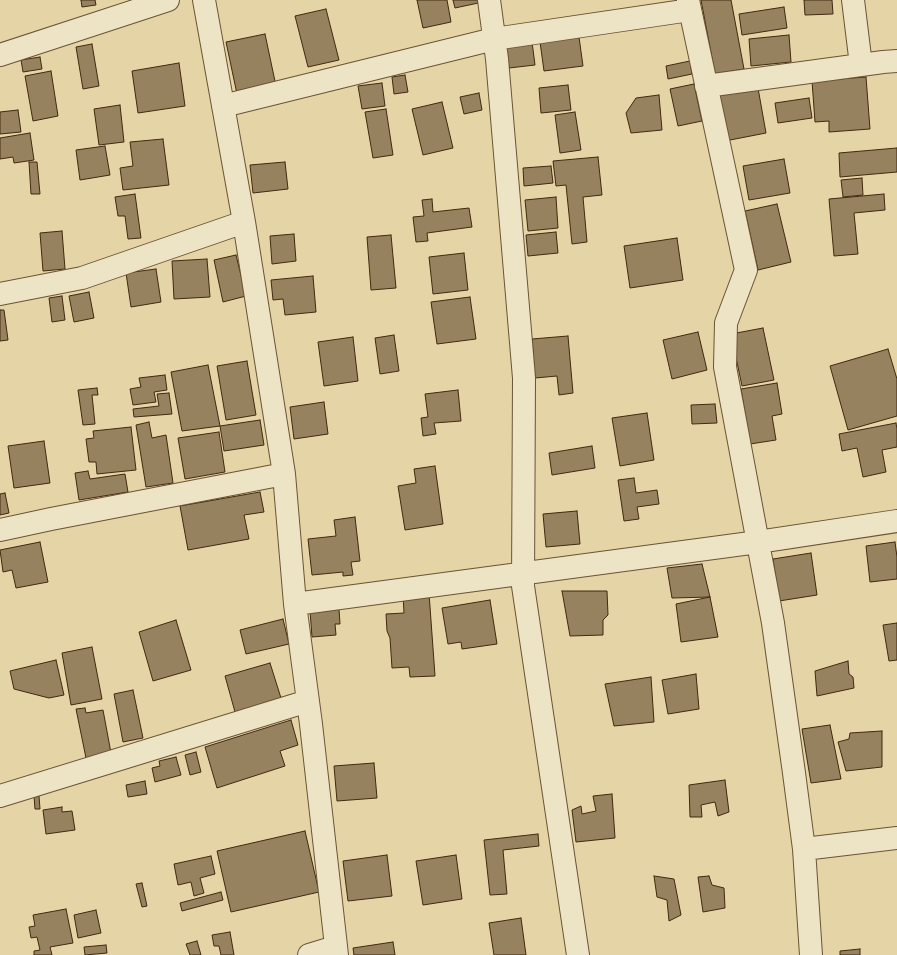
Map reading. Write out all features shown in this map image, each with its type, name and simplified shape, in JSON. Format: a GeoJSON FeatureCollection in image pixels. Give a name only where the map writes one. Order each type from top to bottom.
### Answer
{"type":"FeatureCollection","features":[{"type":"Feature","properties":{"kind":"street"},"geometry":{"type":"LineString","coordinates":[[0,55],[168,0]]}},
{"type":"Feature","properties":{"kind":"street"},"geometry":{"type":"LineString","coordinates":[[204,0],[244,222],[284,474],[295,604],[308,701],[336,951],[309,955]]}},
{"type":"Feature","properties":{"kind":"street"},"geometry":{"type":"LineString","coordinates":[[489,0],[497,59],[524,378],[523,586],[578,955]]}},
{"type":"Feature","properties":{"kind":"street"},"geometry":{"type":"LineString","coordinates":[[853,0],[861,65]]}},
{"type":"Feature","properties":{"kind":"street"},"geometry":{"type":"LineString","coordinates":[[223,106],[494,39],[689,5],[746,270],[726,323],[725,366],[773,623],[804,849],[811,955]]}},
{"type":"Feature","properties":{"kind":"street"},"geometry":{"type":"LineString","coordinates":[[706,86],[897,61]]}},
{"type":"Feature","properties":{"kind":"street"},"geometry":{"type":"LineString","coordinates":[[0,294],[82,278],[244,222]]}},
{"type":"Feature","properties":{"kind":"street"},"geometry":{"type":"LineString","coordinates":[[0,530],[284,474]]}},
{"type":"Feature","properties":{"kind":"street"},"geometry":{"type":"LineString","coordinates":[[295,604],[758,542],[897,521]]}},
{"type":"Feature","properties":{"kind":"street"},"geometry":{"type":"LineString","coordinates":[[0,796],[308,701]]}},
{"type":"Feature","properties":{"kind":"street"},"geometry":{"type":"LineString","coordinates":[[804,849],[897,838]]}},
{"type":"Feature","properties":{"kind":"building"},"geometry":{"type":"Polygon","coordinates":[[[81,0],[95,0],[96,5],[82,7],[81,0]]]}},
{"type":"Feature","properties":{"kind":"building"},"geometry":{"type":"Polygon","coordinates":[[[417,0],[447,0],[451,22],[423,28],[417,0]]]}},
{"type":"Feature","properties":{"kind":"building"},"geometry":{"type":"Polygon","coordinates":[[[453,0],[483,0],[483,2],[455,8],[453,0]]]}},
{"type":"Feature","properties":{"kind":"building"},"geometry":{"type":"Polygon","coordinates":[[[701,0],[731,0],[744,69],[715,74],[701,0]]]}},
{"type":"Feature","properties":{"kind":"building"},"geometry":{"type":"Polygon","coordinates":[[[804,0],[832,0],[833,14],[805,15],[804,0]]]}},
{"type":"Feature","properties":{"kind":"building"},"geometry":{"type":"Polygon","coordinates":[[[784,7],[787,28],[742,35],[739,14],[784,7]]]}},
{"type":"Feature","properties":{"kind":"building"},"geometry":{"type":"Polygon","coordinates":[[[326,9],[339,60],[308,67],[295,16],[326,9]]]}},
{"type":"Feature","properties":{"kind":"building"},"geometry":{"type":"Polygon","coordinates":[[[265,34],[276,86],[237,94],[226,42],[265,34]]]}},
{"type":"Feature","properties":{"kind":"building"},"geometry":{"type":"Polygon","coordinates":[[[789,35],[791,62],[751,66],[749,39],[789,35]]]}},
{"type":"Feature","properties":{"kind":"building"},"geometry":{"type":"Polygon","coordinates":[[[579,37],[583,66],[544,71],[540,42],[579,37]]]}},
{"type":"Feature","properties":{"kind":"building"},"geometry":{"type":"Polygon","coordinates":[[[532,42],[535,65],[509,68],[506,45],[532,42]]]}},
{"type":"Feature","properties":{"kind":"building"},"geometry":{"type":"Polygon","coordinates":[[[92,44],[99,86],[83,89],[76,47],[92,44]]]}},
{"type":"Feature","properties":{"kind":"building"},"geometry":{"type":"Polygon","coordinates":[[[40,57],[42,69],[23,72],[21,60],[40,57]]]}},
{"type":"Feature","properties":{"kind":"building"},"geometry":{"type":"Polygon","coordinates":[[[690,61],[692,74],[668,79],[666,66],[690,61]]]}},
{"type":"Feature","properties":{"kind":"building"},"geometry":{"type":"Polygon","coordinates":[[[179,63],[185,106],[138,113],[132,71],[179,63]]]}},
{"type":"Feature","properties":{"kind":"building"},"geometry":{"type":"Polygon","coordinates":[[[51,71],[58,116],[33,121],[25,76],[51,71]]]}},
{"type":"Feature","properties":{"kind":"building"},"geometry":{"type":"Polygon","coordinates":[[[405,75],[408,92],[394,94],[392,77],[405,75]]]}},
{"type":"Feature","properties":{"kind":"building"},"geometry":{"type":"Polygon","coordinates":[[[866,77],[870,129],[829,132],[829,121],[815,122],[812,81],[866,77]]]}},
{"type":"Feature","properties":{"kind":"building"},"geometry":{"type":"Polygon","coordinates":[[[382,83],[385,106],[362,109],[358,86],[382,83]]]}},
{"type":"Feature","properties":{"kind":"building"},"geometry":{"type":"Polygon","coordinates":[[[694,84],[702,121],[678,126],[670,89],[694,84]]]}},
{"type":"Feature","properties":{"kind":"building"},"geometry":{"type":"Polygon","coordinates":[[[568,85],[571,110],[541,113],[539,88],[568,85]]]}},
{"type":"Feature","properties":{"kind":"building"},"geometry":{"type":"Polygon","coordinates":[[[758,88],[766,133],[725,141],[717,96],[758,88]]]}},
{"type":"Feature","properties":{"kind":"building"},"geometry":{"type":"Polygon","coordinates":[[[479,93],[482,110],[464,114],[460,97],[479,93]]]}},
{"type":"Feature","properties":{"kind":"building"},"geometry":{"type":"Polygon","coordinates":[[[659,95],[662,130],[631,133],[626,113],[636,98],[659,95]]]}},
{"type":"Feature","properties":{"kind":"building"},"geometry":{"type":"Polygon","coordinates":[[[809,98],[812,118],[778,123],[775,103],[809,98]]]}},
{"type":"Feature","properties":{"kind":"building"},"geometry":{"type":"Polygon","coordinates":[[[442,102],[453,148],[423,155],[412,109],[442,102]]]}},
{"type":"Feature","properties":{"kind":"building"},"geometry":{"type":"Polygon","coordinates":[[[120,105],[124,142],[99,145],[94,109],[120,105]]]}},
{"type":"Feature","properties":{"kind":"building"},"geometry":{"type":"Polygon","coordinates":[[[386,109],[393,155],[373,158],[365,112],[386,109]]]}},
{"type":"Feature","properties":{"kind":"building"},"geometry":{"type":"Polygon","coordinates":[[[18,110],[21,132],[0,134],[0,112],[18,110]]]}},
{"type":"Feature","properties":{"kind":"building"},"geometry":{"type":"Polygon","coordinates":[[[575,112],[581,150],[560,153],[555,115],[575,112]]]}},
{"type":"Feature","properties":{"kind":"building"},"geometry":{"type":"Polygon","coordinates":[[[30,133],[34,160],[14,163],[13,157],[0,159],[0,138],[30,133]]]}},
{"type":"Feature","properties":{"kind":"building"},"geometry":{"type":"Polygon","coordinates":[[[163,139],[169,185],[123,190],[120,168],[133,166],[130,142],[163,139]]]}},
{"type":"Feature","properties":{"kind":"building"},"geometry":{"type":"Polygon","coordinates":[[[105,146],[110,175],[80,180],[76,150],[105,146]]]}},
{"type":"Feature","properties":{"kind":"building"},"geometry":{"type":"Polygon","coordinates":[[[897,148],[897,172],[840,177],[839,153],[897,148]]]}},
{"type":"Feature","properties":{"kind":"building"},"geometry":{"type":"Polygon","coordinates":[[[598,157],[602,195],[583,197],[587,242],[572,244],[566,185],[556,186],[553,161],[598,157]]]}},
{"type":"Feature","properties":{"kind":"building"},"geometry":{"type":"Polygon","coordinates":[[[784,159],[790,193],[749,200],[743,166],[784,159]]]}},
{"type":"Feature","properties":{"kind":"building"},"geometry":{"type":"Polygon","coordinates":[[[29,162],[37,162],[40,194],[31,194],[29,162]]]}},
{"type":"Feature","properties":{"kind":"building"},"geometry":{"type":"Polygon","coordinates":[[[285,162],[288,189],[253,193],[250,165],[285,162]]]}},
{"type":"Feature","properties":{"kind":"building"},"geometry":{"type":"Polygon","coordinates":[[[551,166],[553,183],[524,186],[523,168],[551,166]]]}},
{"type":"Feature","properties":{"kind":"building"},"geometry":{"type":"Polygon","coordinates":[[[862,178],[863,195],[843,197],[841,180],[862,178]]]}},
{"type":"Feature","properties":{"kind":"building"},"geometry":{"type":"Polygon","coordinates":[[[135,194],[141,238],[128,239],[125,216],[118,216],[115,197],[135,194]]]}},
{"type":"Feature","properties":{"kind":"building"},"geometry":{"type":"Polygon","coordinates":[[[884,194],[885,210],[854,213],[858,254],[834,256],[829,199],[884,194]]]}},
{"type":"Feature","properties":{"kind":"building"},"geometry":{"type":"Polygon","coordinates":[[[556,197],[558,228],[528,231],[525,200],[556,197]]]}},
{"type":"Feature","properties":{"kind":"building"},"geometry":{"type":"Polygon","coordinates":[[[432,199],[433,212],[469,208],[472,227],[427,233],[428,241],[416,242],[413,217],[424,216],[422,200],[432,199]]]}},
{"type":"Feature","properties":{"kind":"building"},"geometry":{"type":"Polygon","coordinates":[[[777,204],[791,262],[758,270],[745,211],[777,204]]]}},
{"type":"Feature","properties":{"kind":"building"},"geometry":{"type":"Polygon","coordinates":[[[62,231],[65,269],[43,271],[40,233],[62,231]]]}},
{"type":"Feature","properties":{"kind":"building"},"geometry":{"type":"Polygon","coordinates":[[[556,232],[558,253],[528,256],[526,235],[556,232]]]}},
{"type":"Feature","properties":{"kind":"building"},"geometry":{"type":"Polygon","coordinates":[[[294,234],[296,261],[272,264],[270,236],[294,234]]]}},
{"type":"Feature","properties":{"kind":"building"},"geometry":{"type":"Polygon","coordinates":[[[391,235],[396,288],[371,290],[367,237],[391,235]]]}},
{"type":"Feature","properties":{"kind":"building"},"geometry":{"type":"Polygon","coordinates":[[[677,238],[683,280],[630,288],[624,246],[677,238]]]}},
{"type":"Feature","properties":{"kind":"building"},"geometry":{"type":"Polygon","coordinates":[[[464,253],[468,290],[433,294],[429,257],[464,253]]]}},
{"type":"Feature","properties":{"kind":"building"},"geometry":{"type":"Polygon","coordinates":[[[236,255],[246,296],[223,302],[214,260],[236,255]]]}},
{"type":"Feature","properties":{"kind":"building"},"geometry":{"type":"Polygon","coordinates":[[[207,259],[210,297],[174,299],[172,261],[207,259]]]}},
{"type":"Feature","properties":{"kind":"building"},"geometry":{"type":"Polygon","coordinates":[[[156,269],[161,302],[131,307],[126,273],[156,269]]]}},
{"type":"Feature","properties":{"kind":"building"},"geometry":{"type":"Polygon","coordinates":[[[313,276],[316,312],[285,315],[283,299],[273,300],[271,280],[313,276]]]}},
{"type":"Feature","properties":{"kind":"building"},"geometry":{"type":"Polygon","coordinates":[[[89,292],[94,318],[74,322],[69,296],[89,292]]]}},
{"type":"Feature","properties":{"kind":"building"},"geometry":{"type":"Polygon","coordinates":[[[62,296],[65,320],[52,322],[49,298],[62,296]]]}},
{"type":"Feature","properties":{"kind":"building"},"geometry":{"type":"Polygon","coordinates":[[[470,297],[476,339],[437,344],[431,302],[470,297]]]}},
{"type":"Feature","properties":{"kind":"building"},"geometry":{"type":"Polygon","coordinates":[[[0,310],[4,310],[8,340],[0,341],[0,310]]]}},
{"type":"Feature","properties":{"kind":"building"},"geometry":{"type":"Polygon","coordinates":[[[763,328],[774,380],[742,386],[731,334],[763,328]]]}},
{"type":"Feature","properties":{"kind":"building"},"geometry":{"type":"Polygon","coordinates":[[[698,332],[707,370],[672,379],[663,340],[698,332]]]}},
{"type":"Feature","properties":{"kind":"building"},"geometry":{"type":"Polygon","coordinates":[[[394,335],[399,371],[380,374],[375,338],[394,335]]]}},
{"type":"Feature","properties":{"kind":"building"},"geometry":{"type":"Polygon","coordinates":[[[568,336],[573,393],[559,395],[557,376],[535,378],[532,339],[568,336]]]}},
{"type":"Feature","properties":{"kind":"building"},"geometry":{"type":"Polygon","coordinates":[[[353,337],[358,381],[324,386],[318,342],[353,337]]]}},
{"type":"Feature","properties":{"kind":"building"},"geometry":{"type":"Polygon","coordinates":[[[888,349],[897,379],[897,416],[848,430],[830,366],[888,349]]]}},
{"type":"Feature","properties":{"kind":"building"},"geometry":{"type":"Polygon","coordinates":[[[247,361],[256,415],[226,420],[217,366],[247,361]]]}},
{"type":"Feature","properties":{"kind":"building"},"geometry":{"type":"Polygon","coordinates":[[[208,365],[220,426],[182,431],[171,372],[208,365]]]}},
{"type":"Feature","properties":{"kind":"building"},"geometry":{"type":"Polygon","coordinates":[[[165,375],[167,390],[154,392],[156,402],[133,405],[130,389],[141,387],[139,378],[165,375]]]}},
{"type":"Feature","properties":{"kind":"building"},"geometry":{"type":"Polygon","coordinates":[[[777,383],[782,414],[772,416],[776,440],[750,444],[741,389],[777,383]]]}},
{"type":"Feature","properties":{"kind":"building"},"geometry":{"type":"Polygon","coordinates":[[[97,388],[98,395],[92,395],[95,424],[83,425],[78,390],[97,388]]]}},
{"type":"Feature","properties":{"kind":"building"},"geometry":{"type":"Polygon","coordinates":[[[458,390],[461,421],[434,423],[436,434],[423,436],[421,418],[428,417],[425,394],[458,390]]]}},
{"type":"Feature","properties":{"kind":"building"},"geometry":{"type":"Polygon","coordinates":[[[169,393],[172,414],[134,417],[133,409],[159,406],[157,394],[169,393]]]}},
{"type":"Feature","properties":{"kind":"building"},"geometry":{"type":"Polygon","coordinates":[[[324,402],[328,434],[294,439],[290,407],[324,402]]]}},
{"type":"Feature","properties":{"kind":"building"},"geometry":{"type":"Polygon","coordinates":[[[715,404],[717,423],[692,424],[691,405],[715,404]]]}},
{"type":"Feature","properties":{"kind":"building"},"geometry":{"type":"Polygon","coordinates":[[[647,413],[654,460],[620,466],[612,418],[647,413]]]}},
{"type":"Feature","properties":{"kind":"building"},"geometry":{"type":"Polygon","coordinates":[[[260,420],[264,445],[224,451],[220,426],[260,420]]]}},
{"type":"Feature","properties":{"kind":"building"},"geometry":{"type":"Polygon","coordinates":[[[149,422],[152,438],[166,435],[173,483],[146,487],[136,425],[149,422]]]}},
{"type":"Feature","properties":{"kind":"building"},"geometry":{"type":"Polygon","coordinates":[[[896,423],[897,447],[882,450],[886,472],[863,477],[857,448],[842,451],[839,434],[896,423]]]}},
{"type":"Feature","properties":{"kind":"building"},"geometry":{"type":"Polygon","coordinates":[[[131,427],[136,470],[97,474],[96,462],[89,462],[86,439],[94,438],[93,431],[131,427]]]}},
{"type":"Feature","properties":{"kind":"building"},"geometry":{"type":"Polygon","coordinates":[[[219,432],[225,472],[185,479],[178,438],[219,432]]]}},
{"type":"Feature","properties":{"kind":"building"},"geometry":{"type":"Polygon","coordinates":[[[44,441],[50,483],[14,488],[8,446],[44,441]]]}},
{"type":"Feature","properties":{"kind":"building"},"geometry":{"type":"Polygon","coordinates":[[[592,446],[595,468],[552,475],[549,453],[592,446]]]}},
{"type":"Feature","properties":{"kind":"building"},"geometry":{"type":"Polygon","coordinates":[[[435,466],[443,524],[405,530],[398,486],[416,483],[414,469],[435,466]]]}},
{"type":"Feature","properties":{"kind":"building"},"geometry":{"type":"Polygon","coordinates":[[[88,471],[90,479],[125,474],[128,492],[79,500],[75,473],[88,471]]]}},
{"type":"Feature","properties":{"kind":"building"},"geometry":{"type":"Polygon","coordinates":[[[634,478],[636,493],[657,490],[659,504],[637,507],[639,519],[624,521],[618,480],[634,478]]]}},
{"type":"Feature","properties":{"kind":"building"},"geometry":{"type":"Polygon","coordinates":[[[260,492],[264,512],[244,515],[249,539],[188,550],[180,506],[260,492]]]}},
{"type":"Feature","properties":{"kind":"building"},"geometry":{"type":"Polygon","coordinates":[[[5,493],[9,513],[0,515],[0,494],[5,493]]]}},
{"type":"Feature","properties":{"kind":"building"},"geometry":{"type":"Polygon","coordinates":[[[577,511],[580,544],[546,547],[543,514],[577,511]]]}},
{"type":"Feature","properties":{"kind":"building"},"geometry":{"type":"Polygon","coordinates":[[[355,517],[360,561],[351,562],[353,575],[343,576],[343,572],[312,575],[308,539],[336,536],[334,520],[355,517]]]}},
{"type":"Feature","properties":{"kind":"building"},"geometry":{"type":"Polygon","coordinates":[[[40,542],[48,582],[16,588],[12,570],[3,572],[0,550],[40,542]]]}},
{"type":"Feature","properties":{"kind":"building"},"geometry":{"type":"Polygon","coordinates":[[[895,542],[897,579],[870,582],[866,546],[895,542]]]}},
{"type":"Feature","properties":{"kind":"building"},"geometry":{"type":"Polygon","coordinates":[[[811,553],[817,595],[779,601],[773,559],[811,553]]]}},
{"type":"Feature","properties":{"kind":"building"},"geometry":{"type":"Polygon","coordinates":[[[702,564],[710,597],[672,598],[667,568],[702,564]]]}},
{"type":"Feature","properties":{"kind":"building"},"geometry":{"type":"Polygon","coordinates":[[[562,591],[607,591],[608,615],[603,620],[603,635],[570,636],[562,591]]]}},
{"type":"Feature","properties":{"kind":"building"},"geometry":{"type":"Polygon","coordinates":[[[429,593],[435,676],[410,677],[409,667],[392,668],[390,638],[387,631],[386,614],[404,613],[403,595],[429,593]]]}},
{"type":"Feature","properties":{"kind":"building"},"geometry":{"type":"Polygon","coordinates":[[[710,597],[718,637],[681,642],[676,604],[710,597]]]}},
{"type":"Feature","properties":{"kind":"building"},"geometry":{"type":"Polygon","coordinates":[[[490,600],[497,644],[462,649],[461,642],[448,644],[442,608],[490,600]]]}},
{"type":"Feature","properties":{"kind":"building"},"geometry":{"type":"Polygon","coordinates":[[[339,609],[340,624],[335,624],[336,635],[312,637],[310,611],[339,609]]]}},
{"type":"Feature","properties":{"kind":"building"},"geometry":{"type":"Polygon","coordinates":[[[283,619],[289,644],[246,654],[240,630],[283,619]]]}},
{"type":"Feature","properties":{"kind":"building"},"geometry":{"type":"Polygon","coordinates":[[[176,620],[191,670],[153,681],[139,632],[176,620]]]}},
{"type":"Feature","properties":{"kind":"building"},"geometry":{"type":"Polygon","coordinates":[[[897,623],[897,660],[889,661],[883,625],[897,623]]]}},
{"type":"Feature","properties":{"kind":"building"},"geometry":{"type":"Polygon","coordinates":[[[92,647],[102,699],[71,705],[62,653],[92,647]]]}},
{"type":"Feature","properties":{"kind":"building"},"geometry":{"type":"Polygon","coordinates":[[[56,660],[64,695],[49,698],[14,689],[10,671],[56,660]]]}},
{"type":"Feature","properties":{"kind":"building"},"geometry":{"type":"Polygon","coordinates":[[[848,661],[849,674],[853,677],[854,688],[817,696],[815,671],[848,661]]]}},
{"type":"Feature","properties":{"kind":"building"},"geometry":{"type":"Polygon","coordinates":[[[270,663],[281,698],[235,712],[225,676],[270,663]]]}},
{"type":"Feature","properties":{"kind":"building"},"geometry":{"type":"Polygon","coordinates":[[[696,674],[699,709],[668,714],[662,680],[696,674]]]}},
{"type":"Feature","properties":{"kind":"building"},"geometry":{"type":"Polygon","coordinates":[[[651,677],[654,722],[614,726],[605,684],[651,677]]]}},
{"type":"Feature","properties":{"kind":"building"},"geometry":{"type":"Polygon","coordinates":[[[133,690],[143,738],[123,742],[114,694],[133,690]]]}},
{"type":"Feature","properties":{"kind":"building"},"geometry":{"type":"Polygon","coordinates":[[[85,708],[86,713],[103,710],[111,753],[86,758],[76,709],[85,708]]]}},
{"type":"Feature","properties":{"kind":"building"},"geometry":{"type":"Polygon","coordinates":[[[291,720],[298,745],[280,751],[285,766],[217,788],[205,747],[291,720]]]}},
{"type":"Feature","properties":{"kind":"building"},"geometry":{"type":"Polygon","coordinates":[[[830,725],[841,779],[811,783],[802,729],[830,725]]]}},
{"type":"Feature","properties":{"kind":"building"},"geometry":{"type":"Polygon","coordinates":[[[882,731],[882,767],[846,771],[838,742],[849,739],[850,733],[882,731]]]}},
{"type":"Feature","properties":{"kind":"building"},"geometry":{"type":"Polygon","coordinates":[[[196,752],[201,772],[190,775],[185,755],[196,752]]]}},
{"type":"Feature","properties":{"kind":"building"},"geometry":{"type":"Polygon","coordinates":[[[176,757],[181,775],[155,782],[152,768],[160,766],[159,761],[176,757]]]}},
{"type":"Feature","properties":{"kind":"building"},"geometry":{"type":"Polygon","coordinates":[[[374,763],[377,798],[337,801],[334,766],[374,763]]]}},
{"type":"Feature","properties":{"kind":"building"},"geometry":{"type":"Polygon","coordinates":[[[725,780],[729,812],[718,816],[715,802],[701,805],[702,817],[690,817],[689,785],[725,780]]]}},
{"type":"Feature","properties":{"kind":"building"},"geometry":{"type":"Polygon","coordinates":[[[145,781],[147,794],[128,797],[126,785],[145,781]]]}},
{"type":"Feature","properties":{"kind":"building"},"geometry":{"type":"Polygon","coordinates":[[[612,794],[615,838],[576,842],[572,810],[581,806],[582,814],[596,811],[593,796],[612,794]]]}},
{"type":"Feature","properties":{"kind":"building"},"geometry":{"type":"Polygon","coordinates":[[[34,796],[39,796],[40,809],[35,809],[34,796]]]}},
{"type":"Feature","properties":{"kind":"building"},"geometry":{"type":"Polygon","coordinates":[[[62,807],[62,812],[72,811],[75,830],[46,834],[43,810],[62,807]]]}},
{"type":"Feature","properties":{"kind":"building"},"geometry":{"type":"Polygon","coordinates":[[[305,831],[319,892],[231,912],[217,851],[305,831]]]}},
{"type":"Feature","properties":{"kind":"building"},"geometry":{"type":"Polygon","coordinates":[[[538,834],[539,846],[503,850],[507,894],[490,895],[484,840],[538,834]]]}},
{"type":"Feature","properties":{"kind":"building"},"geometry":{"type":"Polygon","coordinates":[[[387,855],[392,896],[348,901],[343,861],[387,855]]]}},
{"type":"Feature","properties":{"kind":"building"},"geometry":{"type":"Polygon","coordinates":[[[456,855],[462,899],[423,905],[416,861],[456,855]]]}},
{"type":"Feature","properties":{"kind":"building"},"geometry":{"type":"Polygon","coordinates":[[[211,856],[215,874],[200,878],[204,893],[194,896],[191,882],[178,885],[174,864],[211,856]]]}},
{"type":"Feature","properties":{"kind":"building"},"geometry":{"type":"Polygon","coordinates":[[[654,876],[674,879],[681,915],[669,921],[667,900],[657,897],[654,876]]]}},
{"type":"Feature","properties":{"kind":"building"},"geometry":{"type":"Polygon","coordinates":[[[709,876],[712,885],[724,888],[725,908],[703,912],[698,877],[709,876]]]}},
{"type":"Feature","properties":{"kind":"building"},"geometry":{"type":"Polygon","coordinates":[[[142,883],[147,906],[142,907],[136,884],[142,883]]]}},
{"type":"Feature","properties":{"kind":"building"},"geometry":{"type":"Polygon","coordinates":[[[221,892],[223,900],[182,911],[180,903],[221,892]]]}},
{"type":"Feature","properties":{"kind":"building"},"geometry":{"type":"Polygon","coordinates":[[[66,909],[73,943],[50,947],[52,955],[34,955],[34,951],[40,950],[37,937],[31,938],[29,927],[35,926],[33,915],[66,909]]]}},
{"type":"Feature","properties":{"kind":"building"},"geometry":{"type":"Polygon","coordinates":[[[96,910],[101,933],[78,938],[74,915],[96,910]]]}},
{"type":"Feature","properties":{"kind":"building"},"geometry":{"type":"Polygon","coordinates":[[[521,918],[526,955],[494,955],[489,923],[521,918]]]}},
{"type":"Feature","properties":{"kind":"building"},"geometry":{"type":"Polygon","coordinates":[[[230,932],[234,955],[221,955],[219,946],[214,946],[212,935],[230,932]]]}},
{"type":"Feature","properties":{"kind":"building"},"geometry":{"type":"Polygon","coordinates":[[[197,941],[201,955],[190,955],[186,944],[197,941]]]}},
{"type":"Feature","properties":{"kind":"building"},"geometry":{"type":"Polygon","coordinates":[[[393,942],[395,955],[354,955],[353,948],[393,942]]]}},
{"type":"Feature","properties":{"kind":"building"},"geometry":{"type":"Polygon","coordinates":[[[106,945],[107,953],[85,955],[84,947],[106,945]]]}},
{"type":"Feature","properties":{"kind":"building"},"geometry":{"type":"Polygon","coordinates":[[[860,949],[860,955],[840,955],[840,951],[860,949]]]}}]}
